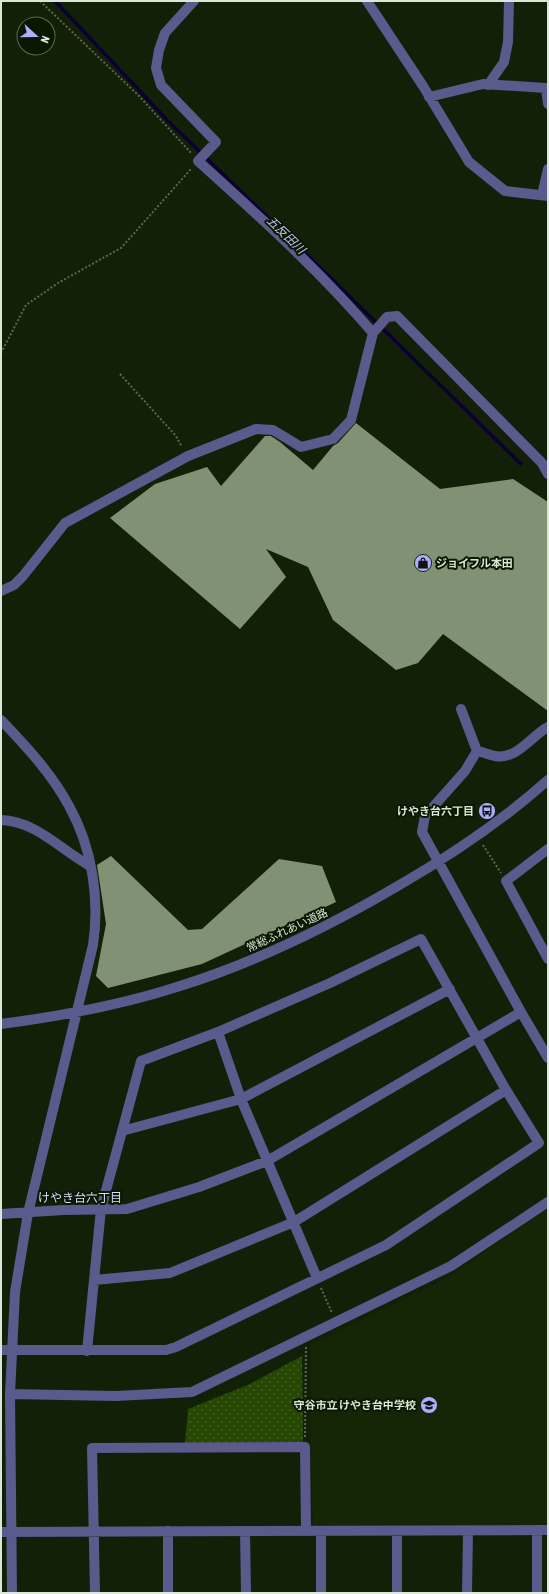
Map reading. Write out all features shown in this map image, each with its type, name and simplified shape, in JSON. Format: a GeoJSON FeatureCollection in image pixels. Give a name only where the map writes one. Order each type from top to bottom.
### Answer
{"type":"FeatureCollection","features":[{"type":"Feature","properties":{"kind":"street"},"geometry":{"type":"LineString","coordinates":[[194,1],[165,33],[159,50],[156,68],[161,85],[216,142],[198,161],[260,217],[350,306],[373,333]]}},
{"type":"Feature","properties":{"kind":"street"},"geometry":{"type":"LineString","coordinates":[[367,1],[469,162],[505,191],[545,196],[548,169]]}},
{"type":"Feature","properties":{"kind":"street"},"geometry":{"type":"LineString","coordinates":[[488,85],[504,62],[508,42],[509,1]]}},
{"type":"Feature","properties":{"kind":"street"},"geometry":{"type":"LineString","coordinates":[[429,97],[460,89],[488,85],[546,88],[548,104]]}},
{"type":"Feature","properties":{"kind":"street"},"geometry":{"type":"LineString","coordinates":[[1,591],[14,585],[23,576],[65,523],[188,456],[256,429],[273,430],[301,447],[333,439],[350,420],[373,333],[388,317],[397,316],[542,463],[548,474]]}},
{"type":"Feature","properties":{"kind":"street"},"geometry":{"type":"LineString","coordinates":[[461,709],[477,750]]}},
{"type":"Feature","properties":{"kind":"street"},"geometry":{"type":"LineString","coordinates":[[1,720],[55,782],[66,800],[82,833],[90,866],[96,905],[95,931],[77,1013],[28,1213],[15,1292],[6,1442],[6,1532],[12,1593]]}},
{"type":"Feature","properties":{"kind":"street"},"geometry":{"type":"LineString","coordinates":[[477,750],[497,756],[509,755],[519,750],[548,727]]}},
{"type":"Feature","properties":{"kind":"street"},"geometry":{"type":"LineString","coordinates":[[477,750],[465,771],[425,816],[422,832],[548,1058]]}},
{"type":"Feature","properties":{"kind":"street","name":"常総ふれあい道路"},"geometry":{"type":"LineString","coordinates":[[1,1024],[77,1013],[180,986],[240,964],[305,937],[368,904],[438,863],[478,836],[548,780]]}},
{"type":"Feature","properties":{"kind":"street"},"geometry":{"type":"LineString","coordinates":[[1,820],[10,820],[41,832],[90,866]]}},
{"type":"Feature","properties":{"kind":"street"},"geometry":{"type":"LineString","coordinates":[[548,849],[506,881],[545,945],[548,959]]}},
{"type":"Feature","properties":{"kind":"street"},"geometry":{"type":"LineString","coordinates":[[1,1350],[87,1351],[166,1350],[176,1347],[386,1245],[540,1143],[506,1090],[421,940],[330,983],[218,1032],[141,1061],[101,1209],[87,1351]]}},
{"type":"Feature","properties":{"kind":"street"},"geometry":{"type":"LineString","coordinates":[[122,1131],[241,1099],[450,989]]}},
{"type":"Feature","properties":{"kind":"street"},"geometry":{"type":"LineString","coordinates":[[1,1214],[63,1210],[128,1209],[199,1187],[267,1161],[521,1012]]}},
{"type":"Feature","properties":{"kind":"street"},"geometry":{"type":"LineString","coordinates":[[218,1032],[241,1099],[317,1278]]}},
{"type":"Feature","properties":{"kind":"street"},"geometry":{"type":"LineString","coordinates":[[94,1280],[170,1273],[294,1222],[506,1090]]}},
{"type":"Feature","properties":{"kind":"street"},"geometry":{"type":"LineString","coordinates":[[10,1394],[116,1396],[192,1392],[451,1266],[548,1202]]}},
{"type":"Feature","properties":{"kind":"street"},"geometry":{"type":"LineString","coordinates":[[95,1593],[92,1448],[305,1447],[306,1531]]}},
{"type":"Feature","properties":{"kind":"street"},"geometry":{"type":"LineString","coordinates":[[467,1593],[468,1530]]}},
{"type":"Feature","properties":{"kind":"street"},"geometry":{"type":"LineString","coordinates":[[537,1530],[538,1593]]}},
{"type":"Feature","properties":{"kind":"street"},"geometry":{"type":"LineString","coordinates":[[6,1532],[548,1530]]}},
{"type":"Feature","properties":{"kind":"street"},"geometry":{"type":"LineString","coordinates":[[168,1531],[168,1593]]}},
{"type":"Feature","properties":{"kind":"street"},"geometry":{"type":"LineString","coordinates":[[245,1531],[246,1593]]}},
{"type":"Feature","properties":{"kind":"street"},"geometry":{"type":"LineString","coordinates":[[321,1531],[321,1593]]}},
{"type":"Feature","properties":{"kind":"street"},"geometry":{"type":"LineString","coordinates":[[397,1531],[397,1593]]}},
{"type":"Feature","properties":{"kind":"path"},"geometry":{"type":"LineString","coordinates":[[1,353],[26,305],[58,283],[121,248],[198,161],[139,96],[40,1]]}},
{"type":"Feature","properties":{"kind":"path"},"geometry":{"type":"LineString","coordinates":[[120,374],[176,436],[188,456]]}},
{"type":"Feature","properties":{"kind":"path"},"geometry":{"type":"LineString","coordinates":[[478,836],[506,881]]}},
{"type":"Feature","properties":{"kind":"path"},"geometry":{"type":"LineString","coordinates":[[317,1278],[335,1322]]}},
{"type":"Feature","properties":{"kind":"path"},"geometry":{"type":"LineString","coordinates":[[305,1447],[306,1336]]}},
{"type":"Feature","properties":{"kind":"shaded area","name":"守谷市立 けやき台中学校"},"geometry":{"type":"Polygon","coordinates":[[[548,1209],[548,1526],[313,1529],[311,1464],[311,1345],[444,1280],[548,1209]]]}},
{"type":"Feature","properties":{"kind":"green space"},"geometry":{"type":"Polygon","coordinates":[[[302,1356],[303,1442],[185,1444],[188,1409],[250,1384],[302,1356]]]}},
{"type":"Feature","properties":{"kind":"building","name":"ジョイフル本田"},"geometry":{"type":"Polygon","coordinates":[[[356,423],[440,489],[513,479],[548,502],[548,711],[443,634],[418,663],[396,670],[333,620],[308,567],[266,549],[286,577],[240,629],[110,518],[155,484],[207,467],[221,486],[265,436],[271,436],[280,442],[313,470],[333,446],[338,443],[356,423]]]}},
{"type":"Feature","properties":{"kind":"building"},"geometry":{"type":"Polygon","coordinates":[[[111,856],[188,930],[202,929],[279,859],[322,866],[336,902],[202,964],[108,988],[96,976],[106,924],[97,865],[111,856]]]}},
{"type":"Feature","properties":{"kind":"waterway","name":"五反田川"},"geometry":{"type":"LineString","coordinates":[[55,1],[167,120],[290,239]]}},
{"type":"Feature","properties":{"kind":"waterway","name":"五反田川"},"geometry":{"type":"LineString","coordinates":[[303,251],[521,464]]}},
{"type":"Feature","properties":{"kind":"place","name":"ジョイフル本田"},"geometry":{"type":"Point","coordinates":[423,563]}},
{"type":"Feature","properties":{"kind":"place","name":"けやき台六丁目"},"geometry":{"type":"Point","coordinates":[487,811]}},
{"type":"Feature","properties":{"kind":"place","name":"守谷市立 けやき台中学校"},"geometry":{"type":"Point","coordinates":[429,1405]}},
{"type":"Feature","properties":{"kind":"district","name":"けやき台六丁目"},"geometry":{"type":"Point","coordinates":[80,1198]}}]}
